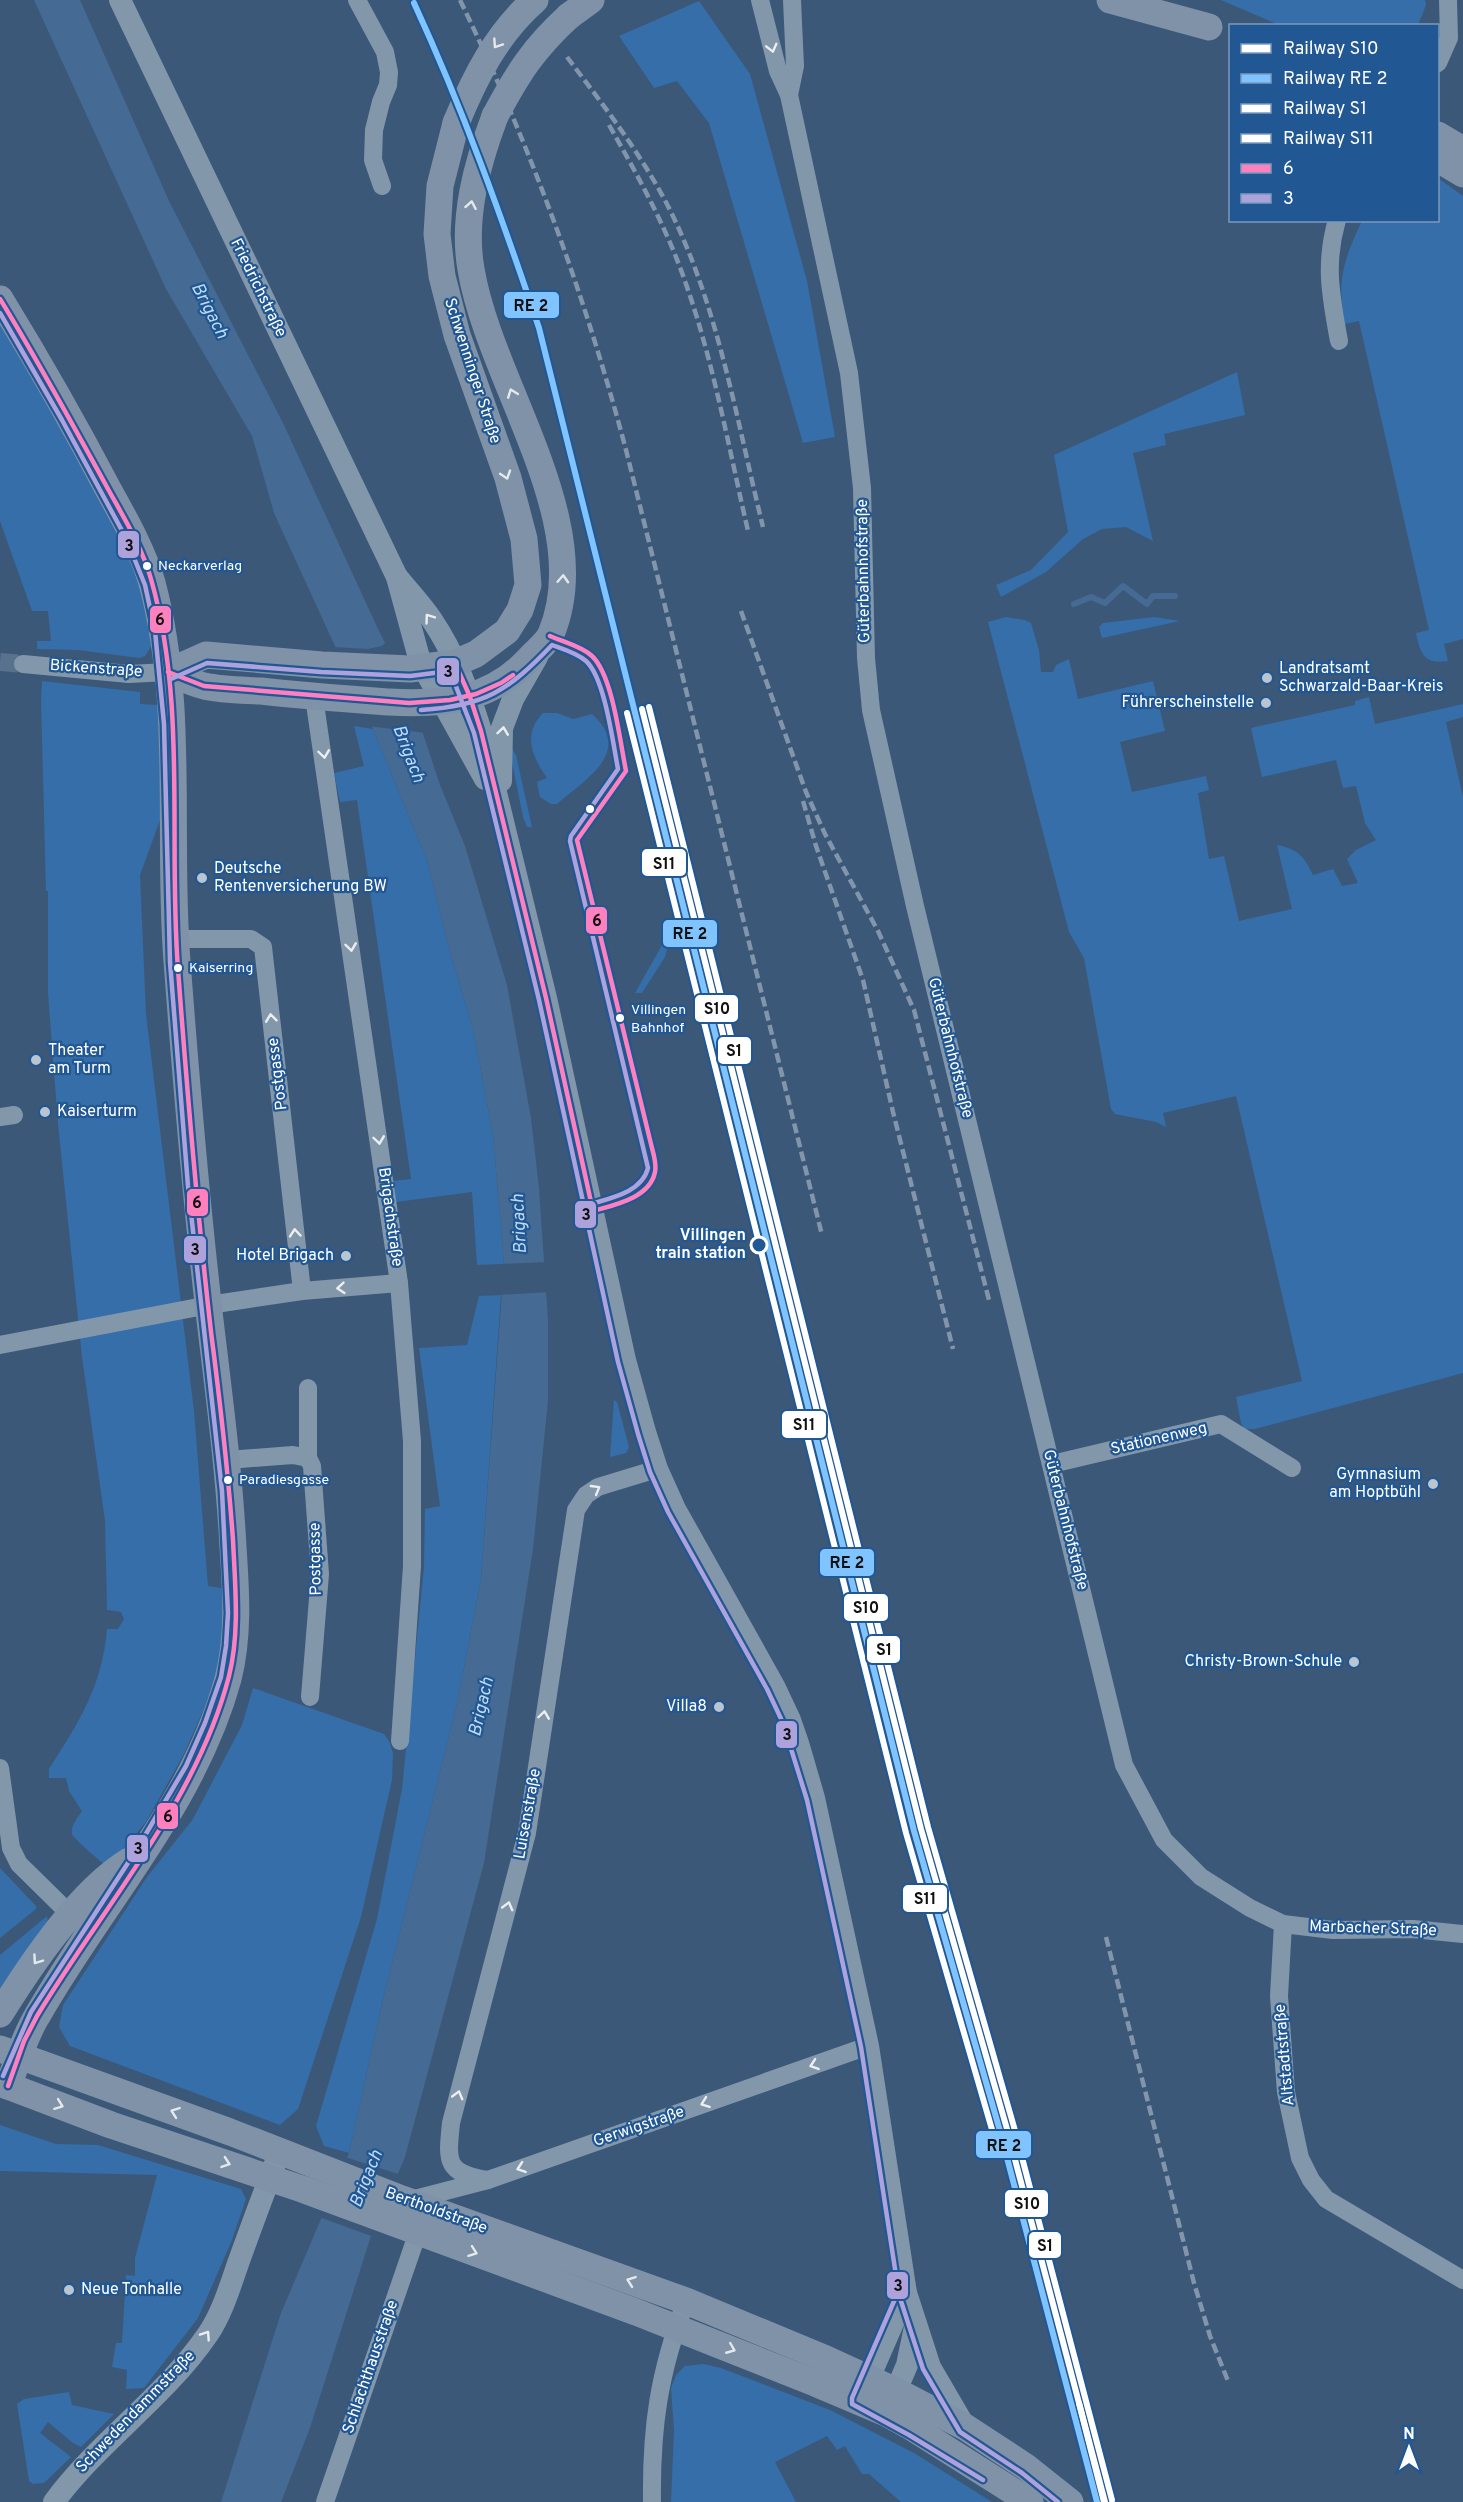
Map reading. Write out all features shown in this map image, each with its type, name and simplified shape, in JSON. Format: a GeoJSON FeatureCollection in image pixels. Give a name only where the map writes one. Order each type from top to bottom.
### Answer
{"type":"FeatureCollection","features":[{"type":"Feature","properties":{"kind":"main road","name":"Schwenninger Straße"},"geometry":{"type":"LineString","coordinates":[[417,668],[455,663],[476,654],[507,631],[520,610],[528,585],[524,539],[508,478],[457,335],[442,276],[437,234],[440,186],[456,123],[475,78],[502,36],[535,0]]}},
{"type":"Feature","properties":{"kind":"main road","name":"Schwenninger Straße"},"geometry":{"type":"LineString","coordinates":[[433,702],[470,697],[503,683],[520,669],[550,636],[563,594],[562,541],[548,489],[483,319],[471,268],[469,218],[477,174],[495,116],[519,70],[546,37],[591,0]]}},
{"type":"Feature","properties":{"kind":"main road"},"geometry":{"type":"LineString","coordinates":[[1110,0],[1220,32]]}},
{"type":"Feature","properties":{"kind":"main road"},"geometry":{"type":"LineString","coordinates":[[1156,0],[1220,32]]}},
{"type":"Feature","properties":{"kind":"main road"},"geometry":{"type":"LineString","coordinates":[[1439,136],[1463,150]]}},
{"type":"Feature","properties":{"kind":"main road"},"geometry":{"type":"LineString","coordinates":[[1439,160],[1463,174]]}},
{"type":"Feature","properties":{"kind":"main road"},"geometry":{"type":"LineString","coordinates":[[0,299],[61,399],[120,511],[146,566],[164,628],[168,672],[175,939],[209,1305],[228,1460],[236,1592],[235,1637],[230,1672],[216,1720],[193,1771],[145,1851],[10,2052],[4,2085]]}},
{"type":"Feature","properties":{"kind":"main road","name":"Bickenstraße"},"geometry":{"type":"LineString","coordinates":[[168,672],[206,655],[322,664],[417,668]]}},
{"type":"Feature","properties":{"kind":"main road","name":"Bickenstraße"},"geometry":{"type":"LineString","coordinates":[[168,672],[204,686],[327,698],[433,702]]}},
{"type":"Feature","properties":{"kind":"main road"},"geometry":{"type":"LineString","coordinates":[[3,2010],[70,1915],[111,1872],[145,1851]]}},
{"type":"Feature","properties":{"kind":"main road","name":"Bertholdstraße"},"geometry":{"type":"LineString","coordinates":[[10,2052],[311,2164],[401,2208],[418,2232],[676,2327],[864,2390]]}},
{"type":"Feature","properties":{"kind":"main road","name":"Bertholdstraße"},"geometry":{"type":"LineString","coordinates":[[4,2085],[111,2125],[302,2189],[401,2208],[686,2301],[864,2390],[891,2402],[965,2427],[1026,2467],[1070,2502]]}},
{"type":"Feature","properties":{"kind":"main road","name":"Bertholdstraße"},"geometry":{"type":"LineString","coordinates":[[891,2402],[949,2450],[1030,2502]]}},
{"type":"Feature","properties":{"kind":"street","name":"Friedrichstraße"},"geometry":{"type":"LineString","coordinates":[[120,0],[397,577],[418,654],[417,668],[433,702],[500,806]]}},
{"type":"Feature","properties":{"kind":"street"},"geometry":{"type":"LineString","coordinates":[[357,0],[385,52],[388,72],[388,86],[381,102],[374,130],[372,160],[382,186]]}},
{"type":"Feature","properties":{"kind":"street","name":"Güterbahnhofstraße"},"geometry":{"type":"LineString","coordinates":[[760,0],[778,71],[789,95],[849,373],[862,488],[866,657],[871,710],[918,918],[1124,1765],[1164,1840],[1201,1877],[1250,1908],[1283,1924]]}},
{"type":"Feature","properties":{"kind":"street","name":"Güterbahnhofstraße"},"geometry":{"type":"LineString","coordinates":[[789,95],[795,66],[792,0]]}},
{"type":"Feature","properties":{"kind":"street"},"geometry":{"type":"LineString","coordinates":[[1450,0],[1463,20]]}},
{"type":"Feature","properties":{"kind":"street"},"geometry":{"type":"LineString","coordinates":[[1439,59],[1449,38],[1450,0]]}},
{"type":"Feature","properties":{"kind":"street"},"geometry":{"type":"LineString","coordinates":[[1336,222],[1331,242],[1329,283],[1339,340]]}},
{"type":"Feature","properties":{"kind":"street","name":"Friedrichstraße"},"geometry":{"type":"LineString","coordinates":[[397,577],[432,621],[455,663],[470,697],[500,806]]}},
{"type":"Feature","properties":{"kind":"street","name":"Schwenninger Straße"},"geometry":{"type":"LineString","coordinates":[[500,806],[502,728],[513,699],[550,636]]}},
{"type":"Feature","properties":{"kind":"street","name":"Bickenstraße"},"geometry":{"type":"LineString","coordinates":[[23,664],[129,674],[168,672]]}},
{"type":"Feature","properties":{"kind":"street","name":"Brigachstraße"},"geometry":{"type":"LineString","coordinates":[[327,698],[399,1283],[412,1441],[412,1555],[400,1741]]}},
{"type":"Feature","properties":{"kind":"street"},"geometry":{"type":"LineString","coordinates":[[500,806],[546,998],[625,1360],[657,1469],[694,1547],[774,1686],[790,1720],[814,1798],[868,2046],[906,2293],[915,2327],[930,2367],[965,2427]]}},
{"type":"Feature","properties":{"kind":"street","name":"Postgasse"},"geometry":{"type":"LineString","coordinates":[[175,939],[251,939],[263,947],[302,1291]]}},
{"type":"Feature","properties":{"kind":"street"},"geometry":{"type":"LineString","coordinates":[[0,1345],[209,1305],[302,1291],[399,1283]]}},
{"type":"Feature","properties":{"kind":"street","name":"Postgasse"},"geometry":{"type":"LineString","coordinates":[[308,1388],[308,1458],[312,1466],[320,1574],[310,1697]]}},
{"type":"Feature","properties":{"kind":"street","name":"Stationenweg"},"geometry":{"type":"LineString","coordinates":[[1052,1464],[1221,1425],[1292,1468]]}},
{"type":"Feature","properties":{"kind":"street"},"geometry":{"type":"LineString","coordinates":[[228,1460],[293,1455],[308,1458]]}},
{"type":"Feature","properties":{"kind":"street","name":"Luisenstraße"},"geometry":{"type":"LineString","coordinates":[[488,2180],[465,2176],[451,2163],[448,2152],[451,2122],[527,1833],[576,1510],[586,1495],[598,1487],[657,1469]]}},
{"type":"Feature","properties":{"kind":"street"},"geometry":{"type":"LineString","coordinates":[[0,1768],[11,1848],[20,1864],[90,1932]]}},
{"type":"Feature","properties":{"kind":"street","name":"Marbacher Straße"},"geometry":{"type":"LineString","coordinates":[[1283,1924],[1333,1930],[1413,1929],[1463,1934]]}},
{"type":"Feature","properties":{"kind":"street","name":"Altstadtstraße"},"geometry":{"type":"LineString","coordinates":[[1283,1924],[1279,1995],[1286,2092],[1300,2158],[1311,2180],[1326,2199],[1463,2280]]}},
{"type":"Feature","properties":{"kind":"street","name":"Gerwigstraße"},"geometry":{"type":"LineString","coordinates":[[401,2208],[488,2180],[868,2046]]}},
{"type":"Feature","properties":{"kind":"street","name":"Schwedendammstraße"},"geometry":{"type":"LineString","coordinates":[[54,2502],[91,2458],[135,2418],[184,2365],[210,2332],[280,2151]]}},
{"type":"Feature","properties":{"kind":"street","name":"Schlachthausstraße"},"geometry":{"type":"LineString","coordinates":[[325,2502],[418,2232]]}},
{"type":"Feature","properties":{"kind":"street"},"geometry":{"type":"LineString","coordinates":[[864,2390],[906,2293]]}},
{"type":"Feature","properties":{"kind":"street"},"geometry":{"type":"LineString","coordinates":[[652,2502],[652,2454],[656,2404],[676,2327],[686,2301]]}},
{"type":"Feature","properties":{"kind":"street"},"geometry":{"type":"LineString","coordinates":[[891,2402],[907,2365],[915,2327]]}},
{"type":"Feature","properties":{"kind":"shaded area"},"geometry":{"type":"Polygon","coordinates":[[[1221,0],[1425,0],[1426,5],[1418,24],[1277,24],[1221,0]]]}},
{"type":"Feature","properties":{"kind":"shaded area"},"geometry":{"type":"Polygon","coordinates":[[[699,1],[750,74],[807,281],[835,437],[803,443],[709,123],[677,81],[654,88],[619,36],[699,1]]]}},
{"type":"Feature","properties":{"kind":"shaded area"},"geometry":{"type":"Polygon","coordinates":[[[1439,179],[1463,196],[1463,639],[1444,644],[1448,661],[1434,661],[1425,656],[1416,633],[1429,630],[1359,321],[1345,324],[1342,309],[1343,271],[1350,247],[1362,222],[1439,222],[1439,179]]]}},
{"type":"Feature","properties":{"kind":"shaded area"},"geometry":{"type":"Polygon","coordinates":[[[0,323],[118,528],[146,592],[155,640],[145,656],[139,658],[78,650],[37,649],[37,641],[51,641],[48,611],[32,611],[0,521],[0,323]]]}},
{"type":"Feature","properties":{"kind":"shaded area"},"geometry":{"type":"Polygon","coordinates":[[[1237,372],[1245,415],[1164,434],[1166,445],[1133,453],[1153,541],[1126,527],[1102,529],[1083,539],[1046,572],[1001,597],[996,585],[1031,570],[1068,532],[1054,455],[1237,372]]]}},
{"type":"Feature","properties":{"kind":"shaded area"},"geometry":{"type":"Polygon","coordinates":[[[1006,617],[1031,623],[1039,650],[1041,672],[1053,672],[1056,665],[1069,659],[1078,699],[1153,681],[1165,731],[1120,742],[1132,792],[1206,776],[1209,790],[1198,793],[1209,859],[1224,856],[1239,921],[1292,909],[1277,845],[1300,854],[1313,875],[1333,869],[1342,886],[1358,883],[1347,859],[1356,850],[1376,840],[1365,823],[1356,786],[1343,788],[1336,760],[1262,777],[1251,728],[1355,705],[1355,701],[1369,697],[1375,724],[1463,704],[1463,717],[1446,722],[1463,797],[1463,1373],[1255,1429],[1245,1429],[1241,1423],[1236,1397],[1302,1381],[1236,1096],[1163,1113],[1166,1127],[1156,1122],[1115,1114],[1111,1109],[1084,958],[1069,932],[988,622],[1006,617]]]}},
{"type":"Feature","properties":{"kind":"shaded area"},"geometry":{"type":"Polygon","coordinates":[[[1154,617],[1180,621],[1102,638],[1099,627],[1103,623],[1154,617]]]}},
{"type":"Feature","properties":{"kind":"shaded area"},"geometry":{"type":"Polygon","coordinates":[[[42,681],[140,692],[140,704],[161,705],[164,809],[140,875],[146,1014],[194,1411],[208,1586],[227,1589],[219,1669],[207,1702],[184,1754],[146,1822],[108,1867],[72,1834],[73,1825],[82,1811],[69,1791],[66,1778],[49,1778],[49,1769],[79,1719],[94,1686],[100,1669],[107,1629],[118,1629],[124,1619],[121,1612],[107,1610],[105,1521],[82,1357],[58,1124],[48,993],[48,891],[46,891],[42,681]]]}},
{"type":"Feature","properties":{"kind":"shaded area"},"geometry":{"type":"Polygon","coordinates":[[[543,713],[557,713],[573,719],[592,714],[604,728],[608,741],[607,753],[600,765],[557,804],[551,804],[540,797],[537,782],[547,778],[537,762],[531,737],[543,713]]]}},
{"type":"Feature","properties":{"kind":"shaded area"},"geometry":{"type":"Polygon","coordinates":[[[354,726],[373,729],[428,863],[448,945],[473,1029],[493,1135],[504,1264],[477,1265],[472,1192],[396,1202],[393,1181],[411,1179],[357,800],[340,802],[334,773],[364,766],[354,726]]]}},
{"type":"Feature","properties":{"kind":"shaded area"},"geometry":{"type":"Polygon","coordinates":[[[512,748],[516,755],[532,827],[527,827],[523,817],[511,757],[512,748]]]}},
{"type":"Feature","properties":{"kind":"shaded area"},"geometry":{"type":"Polygon","coordinates":[[[666,938],[669,942],[665,957],[642,993],[635,993],[666,938]]]}},
{"type":"Feature","properties":{"kind":"shaded area"},"geometry":{"type":"Polygon","coordinates":[[[501,1295],[481,1579],[458,1699],[384,1995],[349,2153],[324,2146],[316,2126],[377,1919],[402,1789],[424,1567],[425,1509],[440,1506],[419,1348],[467,1345],[479,1296],[501,1295]]]}},
{"type":"Feature","properties":{"kind":"shaded area"},"geometry":{"type":"Polygon","coordinates":[[[614,1400],[617,1402],[629,1447],[626,1453],[610,1457],[614,1400]]]}},
{"type":"Feature","properties":{"kind":"shaded area"},"geometry":{"type":"Polygon","coordinates":[[[253,1688],[384,1734],[393,1753],[392,1780],[361,1917],[298,2109],[280,2125],[70,2046],[59,2027],[63,2005],[147,1877],[193,1819],[242,1725],[253,1688]]]}},
{"type":"Feature","properties":{"kind":"shaded area"},"geometry":{"type":"Polygon","coordinates":[[[0,1868],[36,1906],[36,1909],[0,1938],[0,1868]]]}},
{"type":"Feature","properties":{"kind":"shaded area"},"geometry":{"type":"Polygon","coordinates":[[[47,1916],[48,1923],[0,1996],[0,1955],[47,1916]]]}},
{"type":"Feature","properties":{"kind":"shaded area"},"geometry":{"type":"Polygon","coordinates":[[[0,2125],[56,2144],[98,2145],[241,2189],[246,2199],[232,2240],[198,2318],[144,2388],[126,2389],[127,2370],[112,2367],[116,2343],[122,2343],[126,2275],[135,2276],[135,2258],[157,2175],[0,2171],[0,2125]]]}},
{"type":"Feature","properties":{"kind":"shaded area"},"geometry":{"type":"Polygon","coordinates":[[[704,2364],[721,2368],[830,2410],[914,2453],[992,2502],[901,2502],[869,2474],[862,2474],[845,2446],[837,2450],[827,2436],[775,2462],[796,2502],[671,2502],[674,2430],[671,2388],[676,2375],[685,2366],[704,2364]]]}},
{"type":"Feature","properties":{"kind":"shaded area"},"geometry":{"type":"Polygon","coordinates":[[[69,2392],[72,2405],[114,2414],[81,2447],[48,2422],[40,2433],[71,2457],[44,2483],[33,2484],[29,2481],[17,2404],[24,2399],[69,2392]]]}},
{"type":"Feature","properties":{"kind":"water","name":"Brigach"},"geometry":{"type":"Polygon","coordinates":[[[34,0],[80,0],[170,203],[283,423],[409,691],[440,785],[465,846],[507,985],[531,1118],[539,1188],[548,1320],[548,1401],[533,1549],[484,1863],[405,2157],[370,2239],[310,2428],[281,2502],[221,2502],[281,2313],[349,2153],[384,1995],[458,1699],[481,1579],[504,1264],[493,1135],[473,1029],[448,945],[428,863],[373,729],[274,513],[252,436],[166,289],[34,0]]]}},
{"type":"Feature","properties":{"kind":"pier"},"geometry":{"type":"Polygon","coordinates":[[[387,641],[412,689],[426,733],[368,726],[333,647],[368,649],[382,646],[387,641]]]}},
{"type":"Feature","properties":{"kind":"pier"},"geometry":{"type":"Polygon","coordinates":[[[547,1262],[549,1292],[498,1295],[501,1264],[547,1262]]]}},
{"type":"Feature","properties":{"kind":"pier"},"geometry":{"type":"Polygon","coordinates":[[[345,2157],[401,2175],[374,2237],[319,2217],[345,2157]]]}},
{"type":"Feature","properties":{"kind":"waterway"},"geometry":{"type":"LineString","coordinates":[[1074,604],[1091,597],[1105,603],[1123,586],[1147,604],[1153,596],[1175,596]]}},
{"type":"Feature","properties":{"kind":"tunnel"},"geometry":{"type":"LineString","coordinates":[[0,662],[23,664]]}},
{"type":"Feature","properties":{"kind":"railway"},"geometry":{"type":"LineString","coordinates":[[460,0],[510,110],[554,221],[610,392],[822,1235]]}},
{"type":"Feature","properties":{"kind":"railway"},"geometry":{"type":"LineString","coordinates":[[567,57],[648,171],[688,249],[725,367],[763,527]]}},
{"type":"Feature","properties":{"kind":"railway"},"geometry":{"type":"LineString","coordinates":[[609,125],[661,223],[686,284],[713,376],[748,531]]}},
{"type":"Feature","properties":{"kind":"railway"},"geometry":{"type":"LineString","coordinates":[[741,611],[806,792],[825,834],[878,931],[914,1010],[989,1300]]}},
{"type":"Feature","properties":{"kind":"railway"},"geometry":{"type":"LineString","coordinates":[[803,801],[816,846],[863,980],[893,1112],[953,1349]]}},
{"type":"Feature","properties":{"kind":"railway"},"geometry":{"type":"LineString","coordinates":[[1106,1937],[1194,2283],[1210,2336],[1228,2381]]}},
{"type":"Feature","properties":{"kind":"rail line","name":"S1"},"geometry":{"type":"LineString","coordinates":[[649,707],[928,1827],[1014,2127],[1112,2500]]}},
{"type":"Feature","properties":{"kind":"rail line","name":"S10"},"geometry":{"type":"LineString","coordinates":[[642,709],[921,1829],[1007,2129],[1105,2502]]}},
{"type":"Feature","properties":{"kind":"rail line","name":"S11"},"geometry":{"type":"LineString","coordinates":[[627,713],[906,1833],[993,2133]]}},
{"type":"Feature","properties":{"kind":"rail line","name":"S11"},"geometry":{"type":"LineString","coordinates":[[1079,2403],[1104,2502]]}},
{"type":"Feature","properties":{"kind":"transit line"},"geometry":{"type":"LineString","coordinates":[[414,3],[481,164],[539,328],[914,1831],[1000,2131],[1097,2502]]}},
{"type":"Feature","properties":{"kind":"transit line","name":"6"},"geometry":{"type":"LineString","coordinates":[[0,299],[132,533],[151,579],[162,627],[173,724],[175,920],[178,969],[201,1241],[229,1488],[236,1608],[235,1643],[229,1676],[214,1722],[195,1767],[145,1852],[37,2016],[24,2041],[8,2086]]}},
{"type":"Feature","properties":{"kind":"transit line","name":"3"},"geometry":{"type":"LineString","coordinates":[[0,313],[62,420],[126,538],[145,585],[155,631],[164,724],[170,962],[188,1186],[222,1491],[228,1613],[221,1677],[205,1723],[186,1766],[137,1849],[31,2012],[3,2076]]}},
{"type":"Feature","properties":{"kind":"transit line","name":"6"},"geometry":{"type":"LineString","coordinates":[[550,636],[583,650],[599,665],[610,694],[618,727],[626,771],[577,840],[656,1165],[652,1181],[639,1194],[621,1203],[593,1211]]}},
{"type":"Feature","properties":{"kind":"transit line","name":"3"},"geometry":{"type":"LineString","coordinates":[[421,710],[462,705],[494,693],[522,674],[552,645],[574,653],[586,661],[593,669],[603,696],[618,769],[571,836],[570,841],[648,1168],[645,1176],[633,1188],[625,1193],[591,1204]]}},
{"type":"Feature","properties":{"kind":"transit line","name":"3"},"geometry":{"type":"LineString","coordinates":[[171,679],[207,663],[410,676],[450,671],[474,733],[539,1000],[618,1362],[650,1472],[668,1512],[767,1689],[783,1723],[807,1800],[861,2047],[899,2295],[923,2369],[960,2432],[1022,2473],[1058,2502]]}},
{"type":"Feature","properties":{"kind":"transit line","name":"6"},"geometry":{"type":"LineString","coordinates":[[455,663],[470,697],[481,731],[546,998],[593,1211]]}},
{"type":"Feature","properties":{"kind":"transit line","name":"6"},"geometry":{"type":"LineString","coordinates":[[168,672],[204,686],[409,703],[450,700],[476,694],[513,675]]}},
{"type":"Feature","properties":{"kind":"transit line","name":"3"},"geometry":{"type":"LineString","coordinates":[[895,2272],[898,2292],[852,2398],[852,2404],[983,2480]]}},
{"type":"Feature","properties":{"kind":"place","name":"Neckarverlag"},"geometry":{"type":"Point","coordinates":[147,566]}},
{"type":"Feature","properties":{"kind":"place","name":"Landratsamt Schwarzald-Baar-Kreis"},"geometry":{"type":"Point","coordinates":[1267,678]}},
{"type":"Feature","properties":{"kind":"place","name":"Führerscheinstelle"},"geometry":{"type":"Point","coordinates":[1266,703]}},
{"type":"Feature","properties":{"kind":"place","name":"Deutsche Rentenversicherung BW"},"geometry":{"type":"Point","coordinates":[202,878]}},
{"type":"Feature","properties":{"kind":"place","name":"Kaiserring"},"geometry":{"type":"Point","coordinates":[178,968]}},
{"type":"Feature","properties":{"kind":"place","name":"Villingen Bahnhof"},"geometry":{"type":"Point","coordinates":[620,1018]}},
{"type":"Feature","properties":{"kind":"place","name":"Theater am Turm"},"geometry":{"type":"Point","coordinates":[36,1060]}},
{"type":"Feature","properties":{"kind":"place","name":"Kaiserturm"},"geometry":{"type":"Point","coordinates":[45,1112]}},
{"type":"Feature","properties":{"kind":"place","name":"Villingen train station"},"geometry":{"type":"Point","coordinates":[759,1245]}},
{"type":"Feature","properties":{"kind":"place","name":"Hotel Brigach"},"geometry":{"type":"Point","coordinates":[346,1256]}},
{"type":"Feature","properties":{"kind":"place","name":"Paradiesgasse"},"geometry":{"type":"Point","coordinates":[228,1480]}},
{"type":"Feature","properties":{"kind":"place","name":"Gymnasium am Hoptbühl"},"geometry":{"type":"Point","coordinates":[1433,1484]}},
{"type":"Feature","properties":{"kind":"place","name":"Christy-Brown-Schule"},"geometry":{"type":"Point","coordinates":[1354,1662]}},
{"type":"Feature","properties":{"kind":"place","name":"Villa8"},"geometry":{"type":"Point","coordinates":[719,1707]}},
{"type":"Feature","properties":{"kind":"place","name":"Neue Tonhalle"},"geometry":{"type":"Point","coordinates":[69,2290]}}]}
